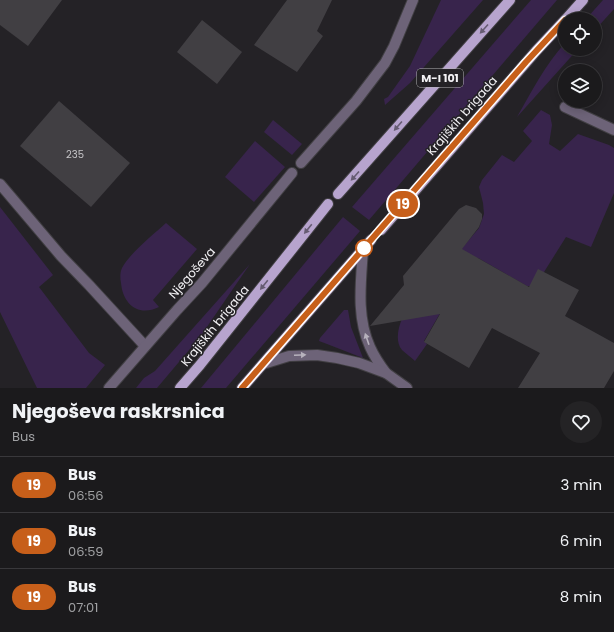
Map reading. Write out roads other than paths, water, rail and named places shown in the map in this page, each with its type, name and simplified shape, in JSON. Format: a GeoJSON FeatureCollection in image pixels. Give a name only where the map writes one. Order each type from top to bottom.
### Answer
{"type":"FeatureCollection","features":[{"type":"Feature","properties":{"kind":"main road","name":"M-I 101"},"geometry":{"type":"LineString","coordinates":[[338,194],[510,0]]}},
{"type":"Feature","properties":{"kind":"main road","name":"Krajiških brigada"},"geometry":{"type":"LineString","coordinates":[[572,12],[583,0]]}},
{"type":"Feature","properties":{"kind":"main road","name":"Krajiških brigada"},"geometry":{"type":"LineString","coordinates":[[381,230],[558,27]]}},
{"type":"Feature","properties":{"kind":"main road","name":"Krajiških brigada"},"geometry":{"type":"LineString","coordinates":[[180,388],[328,204]]}},
{"type":"Feature","properties":{"kind":"main road"},"geometry":{"type":"LineString","coordinates":[[242,388],[371,240]]}},
{"type":"Feature","properties":{"kind":"street"},"geometry":{"type":"LineString","coordinates":[[301,163],[356,101],[385,63],[394,46],[413,0]]}},
{"type":"Feature","properties":{"kind":"street"},"geometry":{"type":"LineString","coordinates":[[567,108],[614,130]]}},
{"type":"Feature","properties":{"kind":"street","name":"Njegoševa"},"geometry":{"type":"LineString","coordinates":[[109,388],[202,283],[292,173]]}},
{"type":"Feature","properties":{"kind":"street"},"geometry":{"type":"LineString","coordinates":[[0,184],[61,256],[145,346]]}},
{"type":"Feature","properties":{"kind":"street"},"geometry":{"type":"LineString","coordinates":[[363,249],[360,302],[364,328],[370,346],[386,373]]}},
{"type":"Feature","properties":{"kind":"street"},"geometry":{"type":"LineString","coordinates":[[263,364],[289,356],[317,355],[337,358],[359,363],[386,373],[407,388]]}}]}
